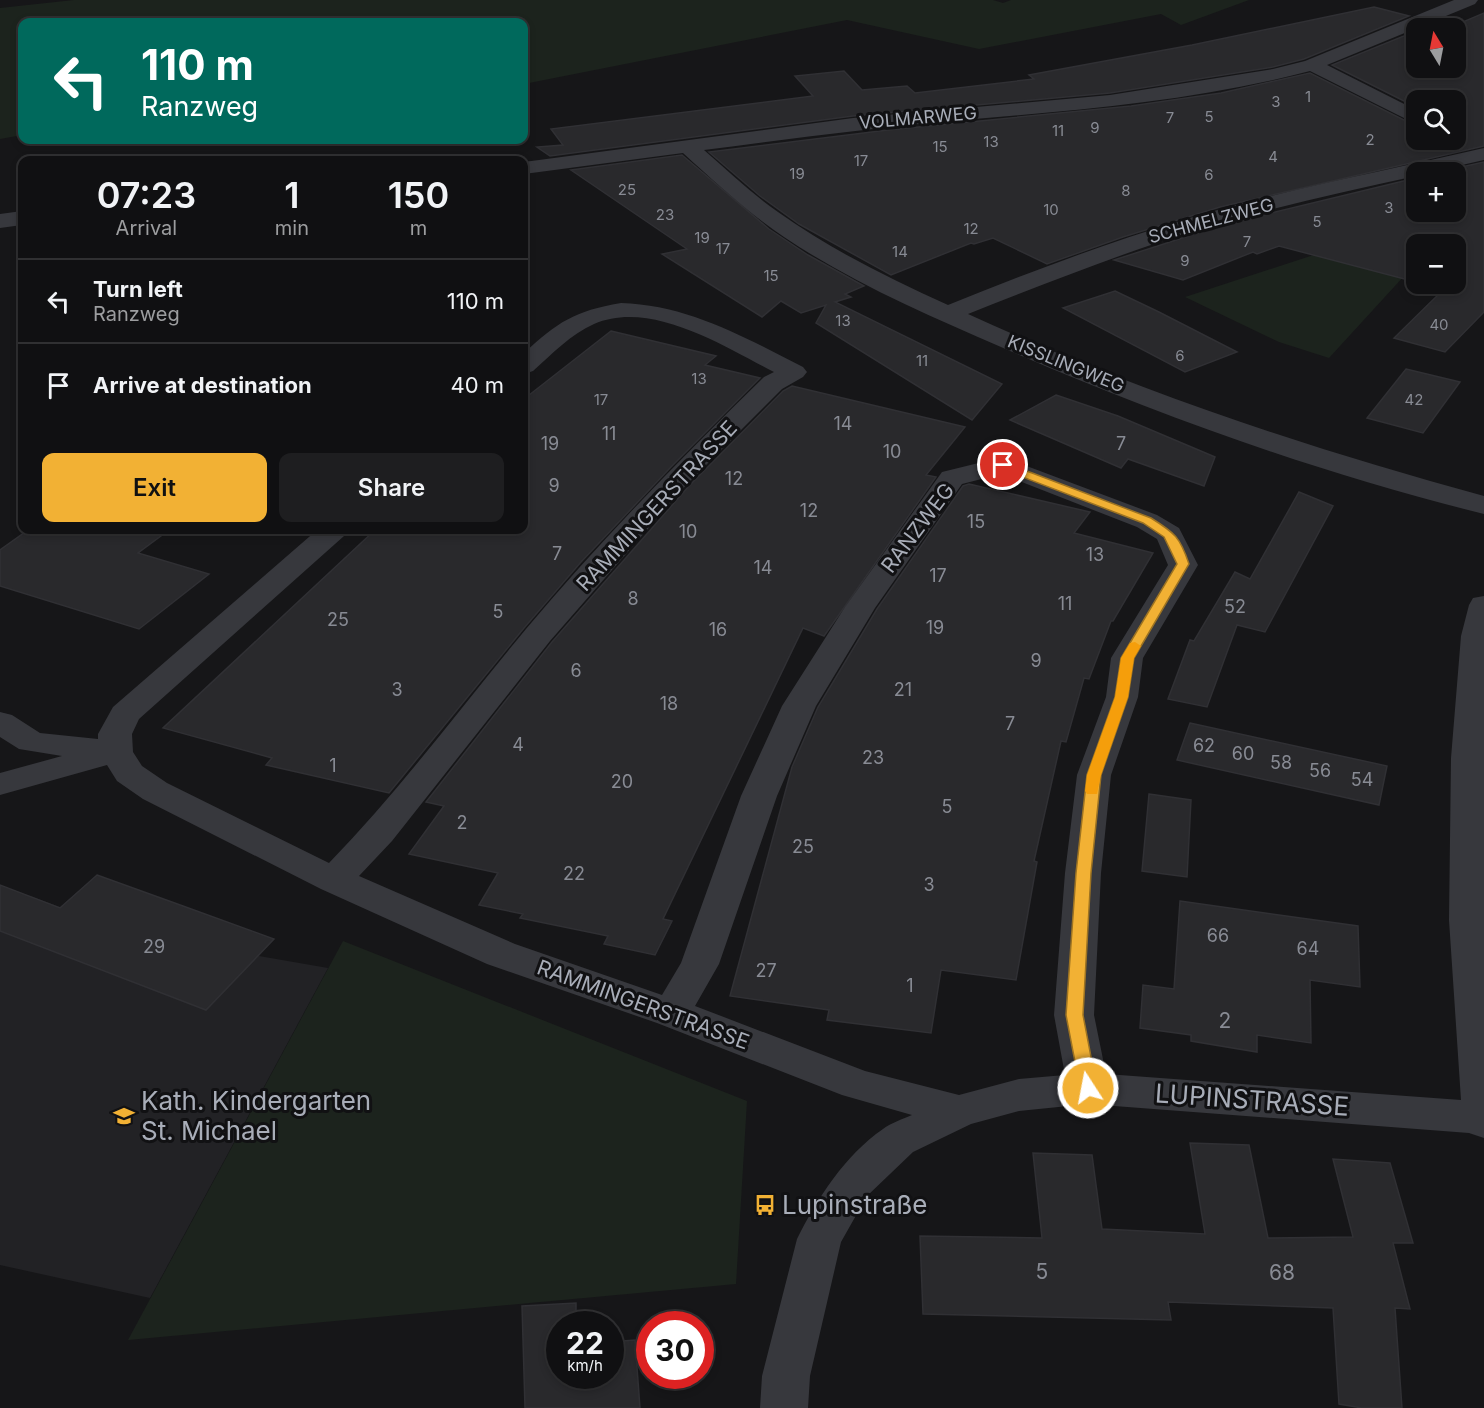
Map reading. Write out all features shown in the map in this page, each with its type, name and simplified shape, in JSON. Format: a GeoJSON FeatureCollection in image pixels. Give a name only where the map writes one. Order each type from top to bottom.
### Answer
{"type":"FeatureCollection","features":[{"type":"Feature","properties":{"kind":"street","name":"VOLMARWEG"},"geometry":{"type":"LineString","coordinates":[[528,167],[853,124],[1110,101],[1274,75],[1312,64],[1469,0]]}},
{"type":"Feature","properties":{"kind":"street"},"geometry":{"type":"LineString","coordinates":[[1312,64],[1406,113]]}},
{"type":"Feature","properties":{"kind":"street"},"geometry":{"type":"LineString","coordinates":[[1466,144],[1484,153]]}},
{"type":"Feature","properties":{"kind":"street","name":"KISSLINGWEG"},"geometry":{"type":"LineString","coordinates":[[686,145],[768,215],[878,281],[947,314],[1030,351],[1222,425],[1484,506]]}},
{"type":"Feature","properties":{"kind":"street","name":"SCHMELZWEG"},"geometry":{"type":"LineString","coordinates":[[947,314],[1089,258],[1153,236],[1232,214],[1484,153]]}},
{"type":"Feature","properties":{"kind":"street"},"geometry":{"type":"LineString","coordinates":[[0,221],[18,219]]}},
{"type":"Feature","properties":{"kind":"street","name":"RAMMINGERSTRASSE"},"geometry":{"type":"LineString","coordinates":[[334,880],[379,833],[539,634],[677,478],[773,383],[794,372],[681,318],[655,311],[626,309],[594,315],[569,328],[528,363]]}},
{"type":"Feature","properties":{"kind":"street","name":"RANZWEG"},"geometry":{"type":"LineString","coordinates":[[671,1013],[700,964],[759,796],[799,706],[860,608],[952,478],[1003,465],[1147,521],[1169,534],[1183,564],[1128,658],[1122,697],[1094,775],[1083,873],[1074,1015],[1088,1088]]}},
{"type":"Feature","properties":{"kind":"street"},"geometry":{"type":"LineString","coordinates":[[116,752],[115,734],[125,714],[329,534]]}},
{"type":"Feature","properties":{"kind":"street"},"geometry":{"type":"LineString","coordinates":[[1484,605],[1478,636],[1468,758],[1468,920],[1484,1122]]}},
{"type":"Feature","properties":{"kind":"street"},"geometry":{"type":"LineString","coordinates":[[0,722],[32,742],[116,752]]}},
{"type":"Feature","properties":{"kind":"street"},"geometry":{"type":"LineString","coordinates":[[0,784],[116,752]]}},
{"type":"Feature","properties":{"kind":"street","name":"RAMMINGERSTRASSE"},"geometry":{"type":"LineString","coordinates":[[116,752],[129,773],[155,791],[334,880],[501,954],[671,1013],[857,1084],[959,1111]]}},
{"type":"Feature","properties":{"kind":"street","name":"LUPINSTRASSE"},"geometry":{"type":"LineString","coordinates":[[784,1408],[786,1376],[819,1239],[852,1184],[898,1140],[959,1111],[1019,1095],[1088,1088],[1483,1118]]}},
{"type":"Feature","properties":{"kind":"shaded area"},"geometry":{"type":"Polygon","coordinates":[[[74,0],[993,0],[1003,3],[1011,0],[1249,0],[1181,25],[1161,14],[979,49],[847,20],[528,83],[528,18],[18,18],[18,136],[0,139],[0,8],[74,0]]]}},
{"type":"Feature","properties":{"kind":"shaded area"},"geometry":{"type":"Polygon","coordinates":[[[1415,222],[1453,222],[1442,234],[1406,234],[1406,274],[1329,358],[1279,342],[1185,297],[1415,222]]]}},
{"type":"Feature","properties":{"kind":"shaded area","name":"Kath. Kindergarten St. Michael"},"geometry":{"type":"Polygon","coordinates":[[[97,875],[274,939],[259,956],[328,968],[150,1298],[0,1265],[0,885],[60,907],[97,875]]]}},
{"type":"Feature","properties":{"kind":"shaded area"},"geometry":{"type":"Polygon","coordinates":[[[343,941],[747,1101],[736,1284],[128,1340],[343,941]]]}},
{"type":"Feature","properties":{"kind":"building"},"geometry":{"type":"Polygon","coordinates":[[[1374,7],[1409,16],[1304,59],[1273,67],[1110,93],[853,116],[550,156],[537,147],[563,145],[551,129],[813,96],[795,76],[844,71],[862,90],[907,86],[915,93],[1034,79],[1029,75],[1192,45],[1374,7]]]}},
{"type":"Feature","properties":{"kind":"building"},"geometry":{"type":"Polygon","coordinates":[[[1484,13],[1484,146],[1415,162],[1406,162],[1406,164],[1220,207],[1123,237],[1047,264],[993,238],[971,243],[891,275],[799,224],[760,196],[709,152],[888,130],[1131,106],[1221,93],[1310,73],[1406,121],[1406,150],[1466,150],[1466,90],[1406,90],[1406,102],[1332,65],[1406,35],[1406,78],[1466,78],[1466,21],[1484,13]]]}},
{"type":"Feature","properties":{"kind":"building"},"geometry":{"type":"Polygon","coordinates":[[[682,155],[769,229],[808,255],[864,286],[845,294],[851,297],[835,302],[1002,384],[972,420],[816,323],[826,305],[801,313],[781,301],[762,317],[662,254],[687,249],[571,170],[682,155]]]}},
{"type":"Feature","properties":{"kind":"building"},"geometry":{"type":"Polygon","coordinates":[[[1484,162],[1484,312],[1445,352],[1394,338],[1439,294],[1466,294],[1466,234],[1406,234],[1406,279],[1279,246],[1257,254],[1253,252],[1183,280],[1114,260],[1226,224],[1406,180],[1406,222],[1466,222],[1466,166],[1484,162]]]}},
{"type":"Feature","properties":{"kind":"building"},"geometry":{"type":"Polygon","coordinates":[[[1115,291],[1237,352],[1185,372],[1063,308],[1115,291]]]}},
{"type":"Feature","properties":{"kind":"building"},"geometry":{"type":"Polygon","coordinates":[[[611,331],[716,356],[705,365],[760,378],[581,562],[389,793],[266,765],[272,758],[163,728],[371,534],[528,534],[528,396],[611,331]]]}},
{"type":"Feature","properties":{"kind":"building"},"geometry":{"type":"Polygon","coordinates":[[[1406,369],[1460,382],[1423,433],[1367,418],[1406,369]]]}},
{"type":"Feature","properties":{"kind":"building"},"geometry":{"type":"Polygon","coordinates":[[[792,386],[965,427],[926,475],[936,477],[824,636],[803,628],[663,919],[672,921],[655,955],[604,944],[608,936],[520,918],[523,914],[479,905],[498,873],[409,854],[444,806],[426,802],[552,642],[689,486],[783,391],[792,386]]]}},
{"type":"Feature","properties":{"kind":"building"},"geometry":{"type":"Polygon","coordinates":[[[1056,395],[1118,416],[1215,457],[1204,486],[1128,459],[1121,468],[1010,420],[1056,395]]]}},
{"type":"Feature","properties":{"kind":"building"},"geometry":{"type":"Polygon","coordinates":[[[969,484],[1090,512],[1074,533],[1153,553],[1111,621],[1089,679],[1084,678],[1066,742],[1061,741],[1034,861],[1037,862],[1016,980],[941,970],[931,1033],[827,1020],[829,1010],[730,996],[792,767],[818,707],[877,609],[963,486],[969,484]]]}},
{"type":"Feature","properties":{"kind":"building"},"geometry":{"type":"Polygon","coordinates":[[[1299,492],[1333,506],[1265,632],[1237,625],[1207,707],[1168,699],[1190,640],[1194,641],[1235,572],[1250,579],[1299,492]]]}},
{"type":"Feature","properties":{"kind":"building"},"geometry":{"type":"Polygon","coordinates":[[[22,534],[164,534],[138,553],[209,574],[139,629],[0,586],[0,550],[22,534]]]}},
{"type":"Feature","properties":{"kind":"building"},"geometry":{"type":"Polygon","coordinates":[[[1190,723],[1387,766],[1379,805],[1177,760],[1190,723]]]}},
{"type":"Feature","properties":{"kind":"building"},"geometry":{"type":"Polygon","coordinates":[[[1149,794],[1191,800],[1187,877],[1142,871],[1149,794]]]}},
{"type":"Feature","properties":{"kind":"building"},"geometry":{"type":"Polygon","coordinates":[[[97,875],[274,939],[206,1010],[0,931],[0,885],[60,908],[97,875]]]}},
{"type":"Feature","properties":{"kind":"building"},"geometry":{"type":"Polygon","coordinates":[[[1180,901],[1358,926],[1360,987],[1310,980],[1311,1043],[1257,1035],[1257,1052],[1191,1041],[1191,1035],[1140,1028],[1143,985],[1174,989],[1180,901]]]}},
{"type":"Feature","properties":{"kind":"building"},"geometry":{"type":"Polygon","coordinates":[[[1190,1143],[1249,1145],[1268,1238],[1353,1237],[1333,1159],[1390,1163],[1413,1243],[1393,1243],[1410,1309],[1395,1308],[1402,1408],[1362,1408],[1339,1404],[1333,1308],[1168,1302],[1171,1320],[923,1314],[920,1236],[1042,1238],[1033,1153],[1092,1155],[1102,1229],[1205,1234],[1190,1143]]]}},
{"type":"Feature","properties":{"kind":"building"},"geometry":{"type":"Polygon","coordinates":[[[576,1303],[576,1311],[546,1311],[546,1389],[624,1389],[624,1341],[635,1340],[636,1389],[639,1389],[640,1408],[525,1408],[522,1306],[576,1303]]]}},
{"type":"Feature","properties":{"kind":"slow traffic"},"geometry":{"type":"LineString","coordinates":[[1092,791],[1094,775],[1122,697],[1128,658],[1135,646]]}},
{"type":"Feature","properties":{"kind":"place","name":"Kath. Kindergarten St. Michael"},"geometry":{"type":"Point","coordinates":[124,1116]}},
{"type":"Feature","properties":{"kind":"place","name":"Lupinstraße"},"geometry":{"type":"Point","coordinates":[765,1205]}},
{"type":"Feature","properties":{"kind":"route"},"geometry":{"type":"LineString","coordinates":[[1003,465],[1147,521],[1169,534],[1183,564],[1128,658],[1122,697],[1094,775],[1083,873],[1074,1015],[1088,1088]]}}]}
